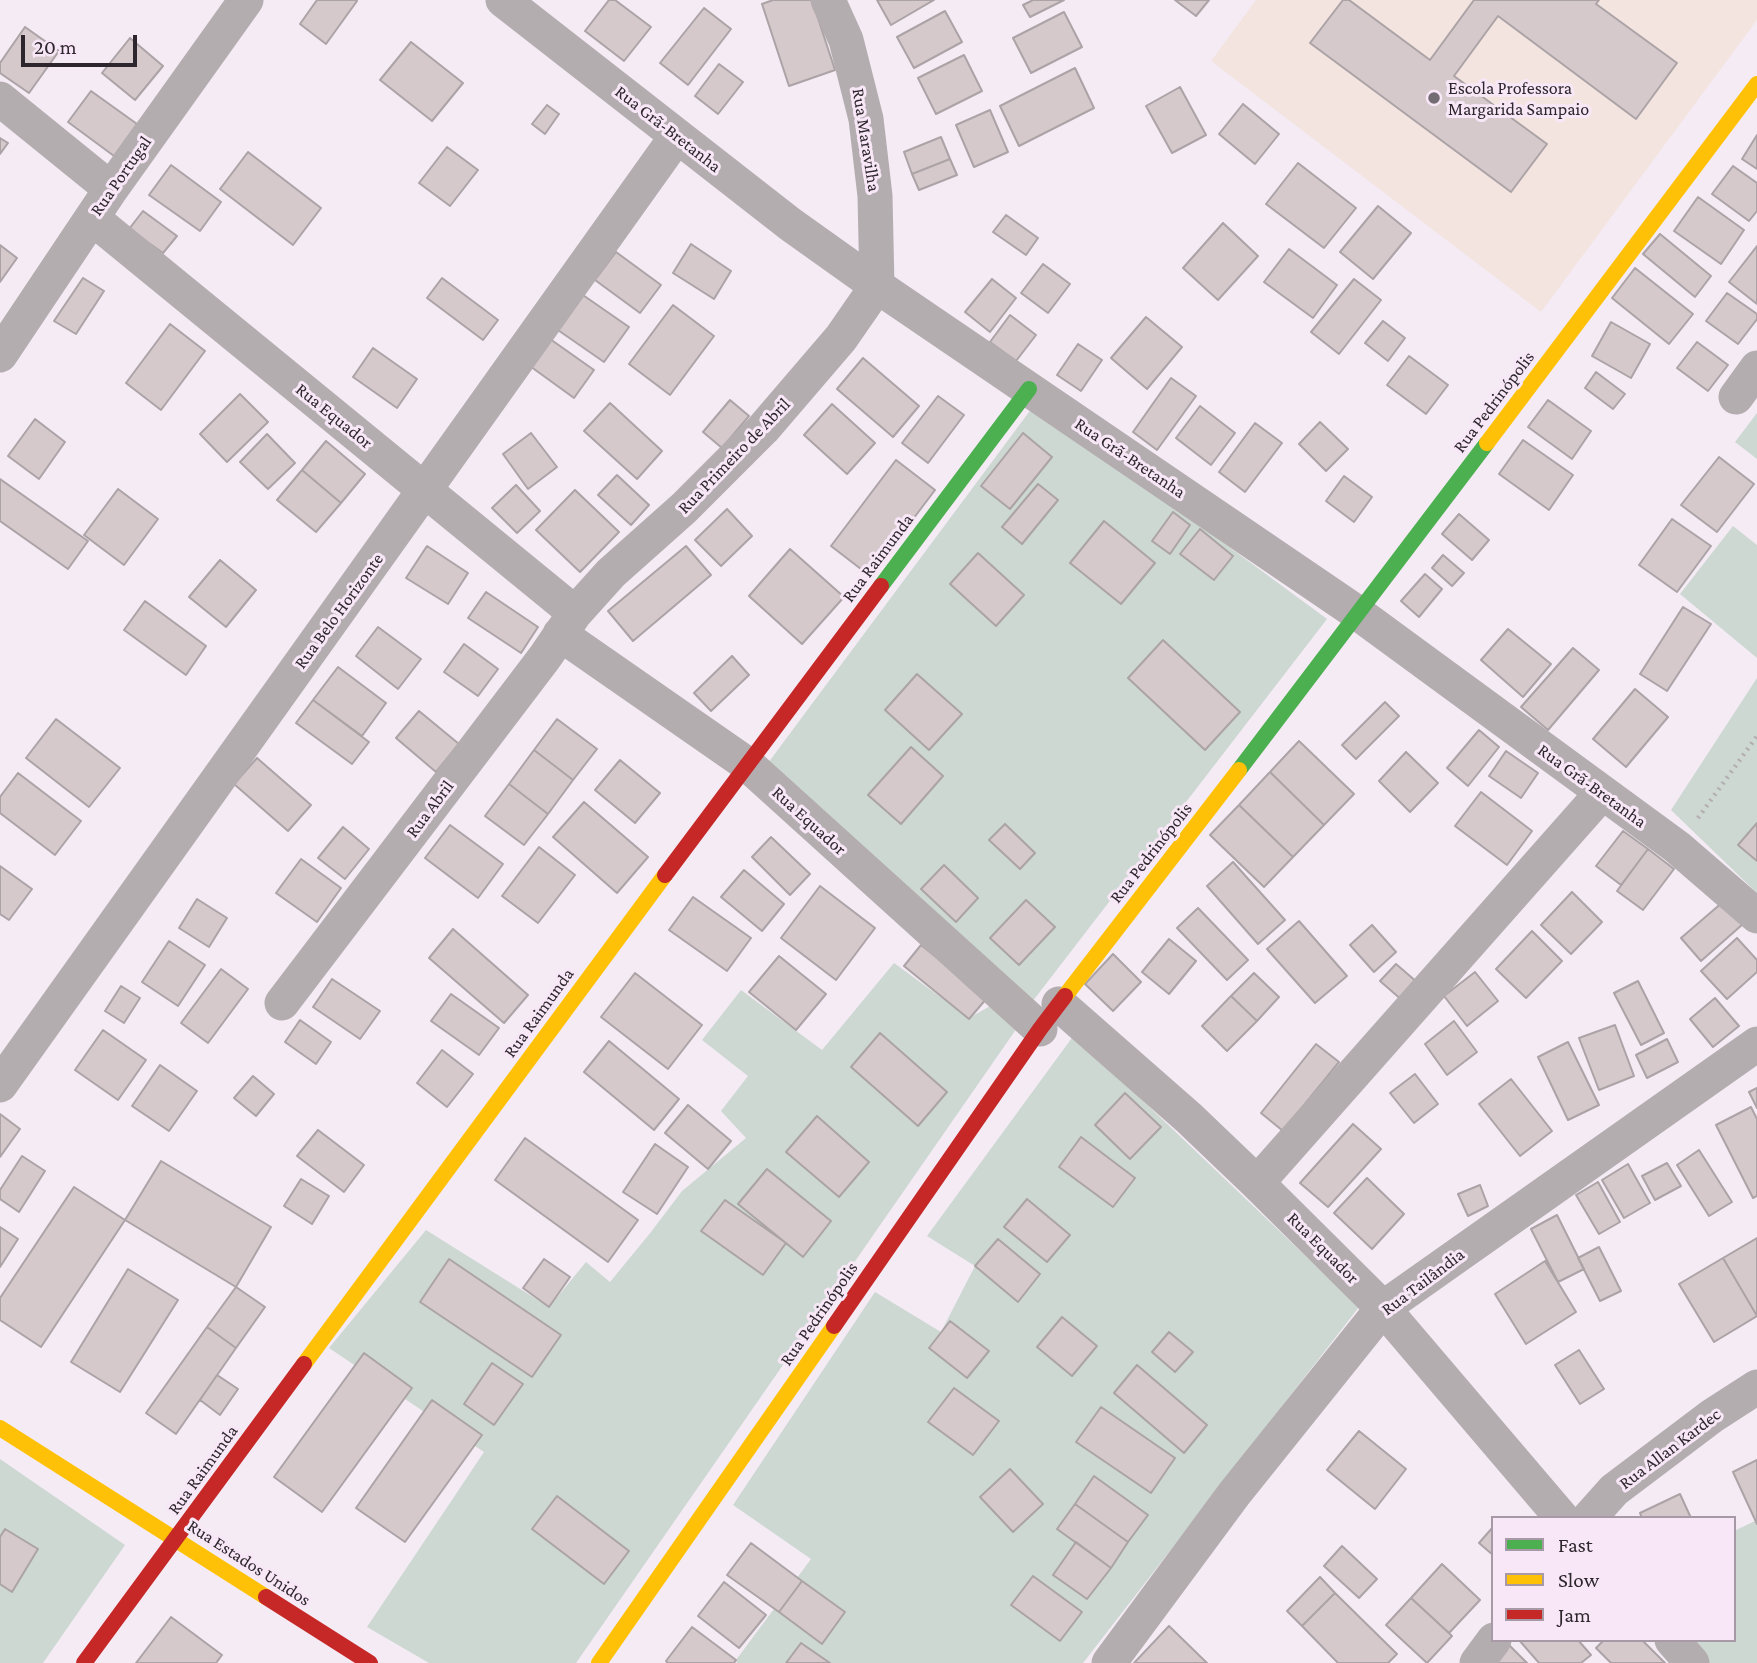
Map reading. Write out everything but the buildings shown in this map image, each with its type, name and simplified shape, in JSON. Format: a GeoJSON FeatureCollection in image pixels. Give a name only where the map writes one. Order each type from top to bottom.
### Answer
{"type":"FeatureCollection","features":[{"type":"Feature","properties":{"kind":"street","name":"Rua Portugal"},"geometry":{"type":"LineString","coordinates":[[0,355],[111,189],[246,0]]}},
{"type":"Feature","properties":{"kind":"street","name":"Rua Grã-Bretanha"},"geometry":{"type":"LineString","coordinates":[[503,0],[541,11],[677,136],[790,224],[1359,614],[1676,847],[1757,916]]}},
{"type":"Feature","properties":{"kind":"street","name":"Rua Maravilha"},"geometry":{"type":"LineString","coordinates":[[828,0],[846,40],[866,119],[875,196],[877,286]]}},
{"type":"Feature","properties":{"kind":"street","name":"Rua Pedrinópolis"},"geometry":{"type":"LineString","coordinates":[[599,1663],[1050,1016],[1359,614],[1757,84]]}},
{"type":"Feature","properties":{"kind":"street"},"geometry":{"type":"LineString","coordinates":[[0,99],[111,189]]}},
{"type":"Feature","properties":{"kind":"street","name":"Rua Belo Horizonte"},"geometry":{"type":"LineString","coordinates":[[0,1085],[677,136]]}},
{"type":"Feature","properties":{"kind":"street","name":"Rua Equador"},"geometry":{"type":"LineString","coordinates":[[92,218],[425,490],[568,624],[747,764],[1050,1016],[1189,1118],[1383,1308],[1560,1516]]}},
{"type":"Feature","properties":{"kind":"street","name":"Rua Primeiro de Abril"},"geometry":{"type":"LineString","coordinates":[[568,624],[611,573],[684,508],[763,429],[841,338],[877,286]]}},
{"type":"Feature","properties":{"kind":"street"},"geometry":{"type":"LineString","coordinates":[[1736,397],[1757,368]]}},
{"type":"Feature","properties":{"kind":"street","name":"Rua Raimunda"},"geometry":{"type":"LineString","coordinates":[[84,1663],[747,764],[1029,389]]}},
{"type":"Feature","properties":{"kind":"street","name":"Rua Abril"},"geometry":{"type":"LineString","coordinates":[[282,1003],[568,624]]}},
{"type":"Feature","properties":{"kind":"street"},"geometry":{"type":"LineString","coordinates":[[1257,1183],[1602,793]]}},
{"type":"Feature","properties":{"kind":"street","name":"Rua Tailândia"},"geometry":{"type":"LineString","coordinates":[[1109,1663],[1234,1494],[1383,1308],[1757,1044]]}},
{"type":"Feature","properties":{"kind":"street","name":"Rua Allan Kardec"},"geometry":{"type":"LineString","coordinates":[[1591,1516],[1614,1490],[1712,1416],[1757,1387]]}},
{"type":"Feature","properties":{"kind":"street","name":"Rua Estados Unidos"},"geometry":{"type":"LineString","coordinates":[[0,1428],[370,1663]]}},
{"type":"Feature","properties":{"kind":"street"},"geometry":{"type":"LineString","coordinates":[[1477,1663],[1493,1642]]}},
{"type":"Feature","properties":{"kind":"street"},"geometry":{"type":"LineString","coordinates":[[1674,1642],[1692,1663]]}},
{"type":"Feature","properties":{"kind":"path"},"geometry":{"type":"LineString","coordinates":[[1676,847],[1757,736]]}},
{"type":"Feature","properties":{"kind":"shaded area"},"geometry":{"type":"Polygon","coordinates":[[[1256,0],[1757,0],[1757,20],[1541,312],[1211,61],[1256,0]]]}},
{"type":"Feature","properties":{"kind":"shaded area"},"geometry":{"type":"Polygon","coordinates":[[[1035,404],[1327,619],[1032,1002],[768,763],[1035,404]]]}},
{"type":"Feature","properties":{"kind":"shaded area"},"geometry":{"type":"Polygon","coordinates":[[[1757,413],[1757,459],[1735,442],[1757,413]]]}},
{"type":"Feature","properties":{"kind":"shaded area"},"geometry":{"type":"Polygon","coordinates":[[[1733,526],[1757,545],[1757,658],[1680,594],[1733,526]]]}},
{"type":"Feature","properties":{"kind":"shaded area"},"geometry":{"type":"Polygon","coordinates":[[[1757,678],[1757,893],[1671,810],[1757,678]]]}},
{"type":"Feature","properties":{"kind":"shaded area"},"geometry":{"type":"Polygon","coordinates":[[[894,963],[969,1018],[992,1005],[1017,1028],[576,1663],[429,1663],[367,1627],[484,1452],[329,1348],[426,1230],[549,1307],[586,1262],[610,1282],[682,1191],[746,1138],[721,1111],[748,1076],[702,1040],[741,990],[822,1050],[894,963]]]}},
{"type":"Feature","properties":{"kind":"shaded area"},"geometry":{"type":"Polygon","coordinates":[[[1074,1035],[1359,1307],[1083,1663],[737,1663],[736,1660],[811,1559],[733,1505],[875,1292],[941,1332],[975,1266],[927,1236],[1074,1035]]]}},
{"type":"Feature","properties":{"kind":"shaded area"},"geometry":{"type":"Polygon","coordinates":[[[0,1459],[125,1545],[43,1663],[0,1663],[0,1459]]]}},
{"type":"Feature","properties":{"kind":"shaded area"},"geometry":{"type":"Polygon","coordinates":[[[1757,1520],[1757,1663],[1707,1663],[1688,1642],[1736,1642],[1736,1530],[1757,1520]]]}},
{"type":"Feature","properties":{"kind":"traffic: fast"},"geometry":{"type":"LineString","coordinates":[[881,586],[1029,389]]}},
{"type":"Feature","properties":{"kind":"traffic: fast"},"geometry":{"type":"LineString","coordinates":[[1239,770],[1487,443]]}},
{"type":"Feature","properties":{"kind":"traffic: slow"},"geometry":{"type":"LineString","coordinates":[[1487,443],[1757,84]]}},
{"type":"Feature","properties":{"kind":"traffic: slow"},"geometry":{"type":"LineString","coordinates":[[1065,996],[1239,770]]}},
{"type":"Feature","properties":{"kind":"traffic: slow"},"geometry":{"type":"LineString","coordinates":[[304,1364],[665,875]]}},
{"type":"Feature","properties":{"kind":"traffic: slow"},"geometry":{"type":"LineString","coordinates":[[599,1663],[834,1326]]}},
{"type":"Feature","properties":{"kind":"traffic: slow"},"geometry":{"type":"LineString","coordinates":[[0,1428],[266,1597]]}},
{"type":"Feature","properties":{"kind":"traffic: jam"},"geometry":{"type":"LineString","coordinates":[[665,875],[881,586]]}},
{"type":"Feature","properties":{"kind":"traffic: jam"},"geometry":{"type":"LineString","coordinates":[[834,1326],[1065,996]]}},
{"type":"Feature","properties":{"kind":"traffic: jam"},"geometry":{"type":"LineString","coordinates":[[84,1663],[304,1364]]}},
{"type":"Feature","properties":{"kind":"traffic: jam"},"geometry":{"type":"LineString","coordinates":[[266,1597],[370,1663]]}},
{"type":"Feature","properties":{"kind":"place","name":"Escola Professora Margarida Sampaio"},"geometry":{"type":"Point","coordinates":[1434,98]}}]}
